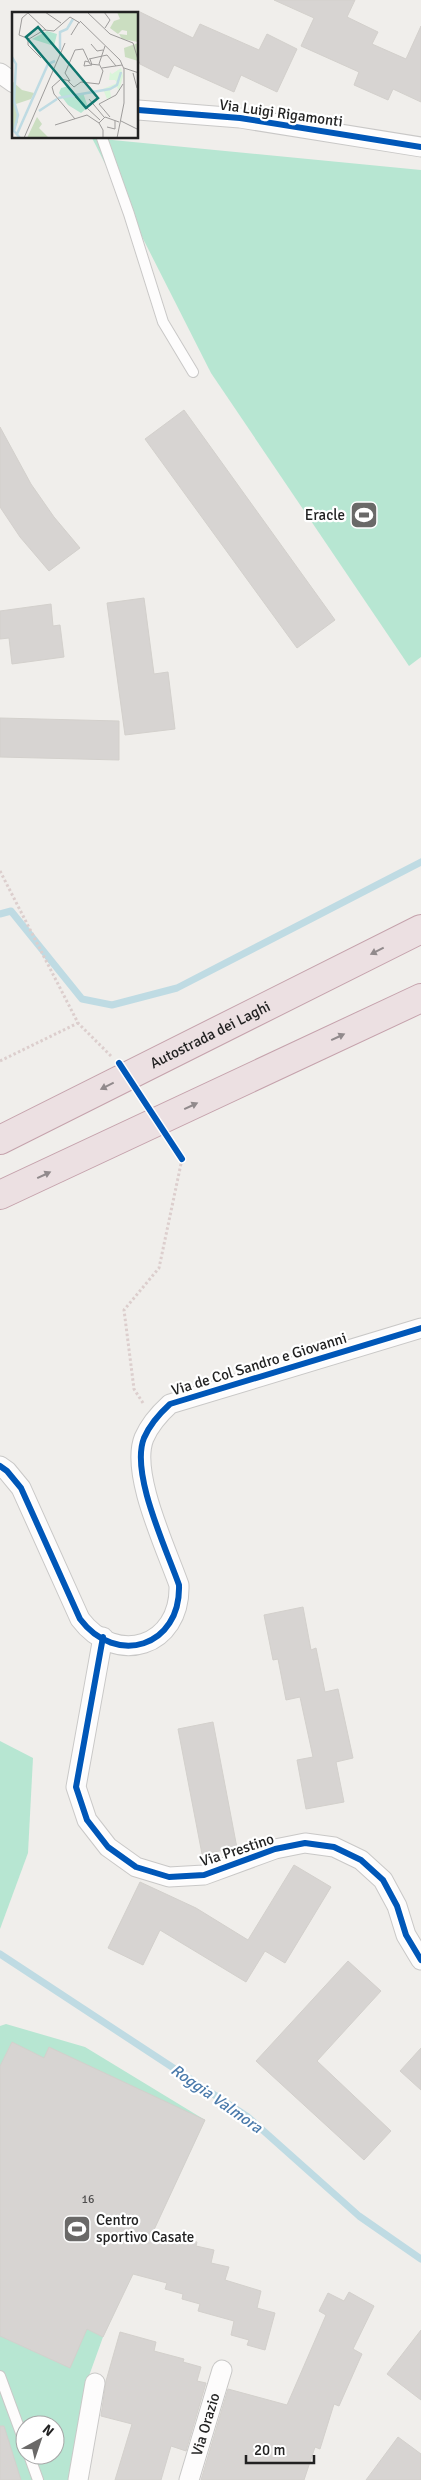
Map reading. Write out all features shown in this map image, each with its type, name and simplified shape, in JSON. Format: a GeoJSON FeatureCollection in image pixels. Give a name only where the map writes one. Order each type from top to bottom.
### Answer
{"type":"FeatureCollection","features":[{"type":"Feature","properties":{"kind":"highway","name":"Autostrada dei Laghi"},"geometry":{"type":"LineString","coordinates":[[0,1140],[421,929]]}},
{"type":"Feature","properties":{"kind":"highway"},"geometry":{"type":"LineString","coordinates":[[0,1195],[421,998]]}},
{"type":"Feature","properties":{"kind":"street"},"geometry":{"type":"LineString","coordinates":[[0,73],[12,82]]}},
{"type":"Feature","properties":{"kind":"street","name":"Via Luigi Rigamonti"},"geometry":{"type":"LineString","coordinates":[[139,110],[240,118],[421,147]]}},
{"type":"Feature","properties":{"kind":"street","name":"Via de Col Sandro e Giovanni"},"geometry":{"type":"LineString","coordinates":[[0,1466],[7,1471],[21,1488],[80,1619],[90,1632],[120,1646],[136,1646],[152,1641],[165,1631],[175,1617],[180,1601],[180,1585],[143,1482],[140,1460],[144,1439],[154,1420],[170,1404],[421,1328]]}},
{"type":"Feature","properties":{"kind":"street","name":"Via Prestino"},"geometry":{"type":"LineString","coordinates":[[103,1637],[76,1787],[87,1820],[108,1847],[136,1867],[169,1877],[204,1875],[276,1849],[305,1843],[334,1847],[361,1860],[383,1880],[397,1906],[406,1934],[421,1960]]}},
{"type":"Feature","properties":{"kind":"street","name":"Via Orazio"},"geometry":{"type":"LineString","coordinates":[[189,2480],[222,2370]]}},
{"type":"Feature","properties":{"kind":"street"},"geometry":{"type":"LineString","coordinates":[[78,2480],[95,2383]]}},
{"type":"Feature","properties":{"kind":"lane"},"geometry":{"type":"LineString","coordinates":[[102,139],[129,214],[162,322],[193,372]]}},
{"type":"Feature","properties":{"kind":"lane"},"geometry":{"type":"LineString","coordinates":[[0,2376],[15,2417]]}},
{"type":"Feature","properties":{"kind":"lane"},"geometry":{"type":"LineString","coordinates":[[33,2465],[38,2480]]}},
{"type":"Feature","properties":{"kind":"path"},"geometry":{"type":"LineString","coordinates":[[0,872],[78,1023],[112,1057]]}},
{"type":"Feature","properties":{"kind":"path"},"geometry":{"type":"LineString","coordinates":[[0,1061],[78,1023]]}},
{"type":"Feature","properties":{"kind":"path"},"geometry":{"type":"LineString","coordinates":[[154,1420],[134,1389],[124,1310],[159,1268],[182,1159]]}},
{"type":"Feature","properties":{"kind":"green space","name":"Eracle"},"geometry":{"type":"Polygon","coordinates":[[[93,139],[421,170],[421,657],[409,666],[211,373],[93,139]]]}},
{"type":"Feature","properties":{"kind":"green space"},"geometry":{"type":"Polygon","coordinates":[[[0,1741],[33,1758],[28,1853],[0,1929],[0,1741]]]}},
{"type":"Feature","properties":{"kind":"green space","name":"Centro sportivo Casate"},"geometry":{"type":"Polygon","coordinates":[[[6,2024],[85,2047],[205,2120],[103,2337],[85,2387],[70,2480],[0,2480],[0,2026],[6,2024]]]}},
{"type":"Feature","properties":{"kind":"building"},"geometry":{"type":"Polygon","coordinates":[[[274,0],[355,0],[347,17],[378,32],[372,44],[406,59],[421,26],[421,102],[393,89],[388,100],[354,85],[359,72],[301,46],[314,18],[274,0]]]}},
{"type":"Feature","properties":{"kind":"building"},"geometry":{"type":"Polygon","coordinates":[[[138,12],[193,38],[200,24],[259,50],[267,34],[297,49],[277,92],[241,75],[234,92],[174,65],[168,78],[139,64],[138,12]]]}},
{"type":"Feature","properties":{"kind":"building"},"geometry":{"type":"Polygon","coordinates":[[[184,410],[335,620],[297,648],[145,439],[184,410]]]}},
{"type":"Feature","properties":{"kind":"building"},"geometry":{"type":"Polygon","coordinates":[[[0,427],[31,484],[54,517],[80,548],[49,571],[20,537],[0,507],[0,427]]]}},
{"type":"Feature","properties":{"kind":"building"},"geometry":{"type":"Polygon","coordinates":[[[144,598],[154,674],[168,672],[175,729],[125,735],[107,603],[144,598]]]}},
{"type":"Feature","properties":{"kind":"building"},"geometry":{"type":"Polygon","coordinates":[[[51,604],[53,626],[60,625],[64,657],[12,664],[9,638],[0,639],[0,611],[51,604]]]}},
{"type":"Feature","properties":{"kind":"building"},"geometry":{"type":"Polygon","coordinates":[[[0,718],[119,721],[119,760],[0,757],[0,718]]]}},
{"type":"Feature","properties":{"kind":"building"},"geometry":{"type":"Polygon","coordinates":[[[303,1607],[311,1650],[316,1648],[325,1692],[338,1689],[353,1758],[336,1762],[344,1802],[306,1809],[297,1760],[313,1757],[300,1697],[286,1700],[278,1659],[273,1660],[264,1615],[303,1607]]]}},
{"type":"Feature","properties":{"kind":"building"},"geometry":{"type":"Polygon","coordinates":[[[213,1722],[237,1848],[202,1854],[178,1729],[213,1722]]]}},
{"type":"Feature","properties":{"kind":"building"},"geometry":{"type":"Polygon","coordinates":[[[294,1865],[331,1887],[285,1963],[265,1951],[246,1982],[160,1930],[143,1965],[108,1948],[140,1882],[196,1908],[248,1940],[294,1865]]]}},
{"type":"Feature","properties":{"kind":"building"},"geometry":{"type":"Polygon","coordinates":[[[348,1961],[381,1991],[317,2061],[391,2131],[364,2160],[256,2061],[348,1961]]]}},
{"type":"Feature","properties":{"kind":"building","name":"Centro sportivo Casate"},"geometry":{"type":"Polygon","coordinates":[[[12,2042],[44,2058],[49,2047],[205,2120],[153,2232],[197,2242],[196,2246],[214,2250],[211,2263],[229,2267],[225,2280],[261,2291],[257,2308],[275,2313],[265,2350],[247,2345],[249,2340],[231,2335],[234,2321],[198,2311],[200,2304],[182,2299],[183,2294],[165,2289],[167,2283],[133,2274],[103,2337],[87,2329],[70,2368],[0,2336],[0,2066],[12,2042]]]}},
{"type":"Feature","properties":{"kind":"building"},"geometry":{"type":"Polygon","coordinates":[[[421,2048],[421,2090],[400,2071],[421,2048]]]}},
{"type":"Feature","properties":{"kind":"building"},"geometry":{"type":"Polygon","coordinates":[[[349,2292],[374,2306],[353,2349],[362,2354],[339,2406],[334,2404],[320,2449],[315,2447],[304,2480],[201,2480],[228,2389],[287,2405],[326,2315],[319,2311],[328,2293],[344,2301],[349,2292]]]}},
{"type":"Feature","properties":{"kind":"building"},"geometry":{"type":"Polygon","coordinates":[[[421,2330],[421,2400],[387,2374],[421,2330]]]}},
{"type":"Feature","properties":{"kind":"building"},"geometry":{"type":"Polygon","coordinates":[[[120,2332],[156,2342],[154,2351],[184,2359],[183,2362],[201,2367],[197,2381],[206,2383],[186,2451],[171,2446],[161,2480],[115,2480],[132,2424],[101,2416],[106,2381],[120,2332]]]}},
{"type":"Feature","properties":{"kind":"building"},"geometry":{"type":"Polygon","coordinates":[[[0,2426],[4,2426],[21,2480],[0,2480],[0,2426]]]}},
{"type":"Feature","properties":{"kind":"building"},"geometry":{"type":"Polygon","coordinates":[[[398,2437],[421,2454],[421,2480],[366,2480],[398,2437]]]}},
{"type":"Feature","properties":{"kind":"waterway"},"geometry":{"type":"LineString","coordinates":[[0,914],[11,911],[82,999],[112,1005],[177,988],[421,862]]}},
{"type":"Feature","properties":{"kind":"waterway","name":"Roggia Valmora"},"geometry":{"type":"LineString","coordinates":[[0,1954],[248,2117],[359,2216],[421,2259]]}},
{"type":"Feature","properties":{"kind":"cycle path"},"geometry":{"type":"LineString","coordinates":[[139,110],[240,118],[421,147]]}},
{"type":"Feature","properties":{"kind":"cycle path"},"geometry":{"type":"LineString","coordinates":[[119,1063],[182,1159]]}},
{"type":"Feature","properties":{"kind":"cycle path"},"geometry":{"type":"LineString","coordinates":[[0,1466],[7,1471],[21,1488],[80,1619],[95,1634],[111,1643],[128,1646],[144,1643],[158,1636],[169,1623],[177,1606],[179,1585],[151,1511],[142,1471],[141,1453],[144,1438],[159,1415],[170,1404],[421,1328]]}},
{"type":"Feature","properties":{"kind":"cycle path"},"geometry":{"type":"LineString","coordinates":[[103,1637],[76,1787],[87,1820],[108,1847],[136,1867],[169,1877],[204,1875],[275,1849],[305,1843],[334,1847],[361,1860],[383,1880],[397,1906],[406,1935],[421,1960]]}},
{"type":"Feature","properties":{"kind":"place","name":"Eracle"},"geometry":{"type":"Point","coordinates":[364,515]}},
{"type":"Feature","properties":{"kind":"place","name":"Centro sportivo Casate"},"geometry":{"type":"Point","coordinates":[77,2229]}}]}
